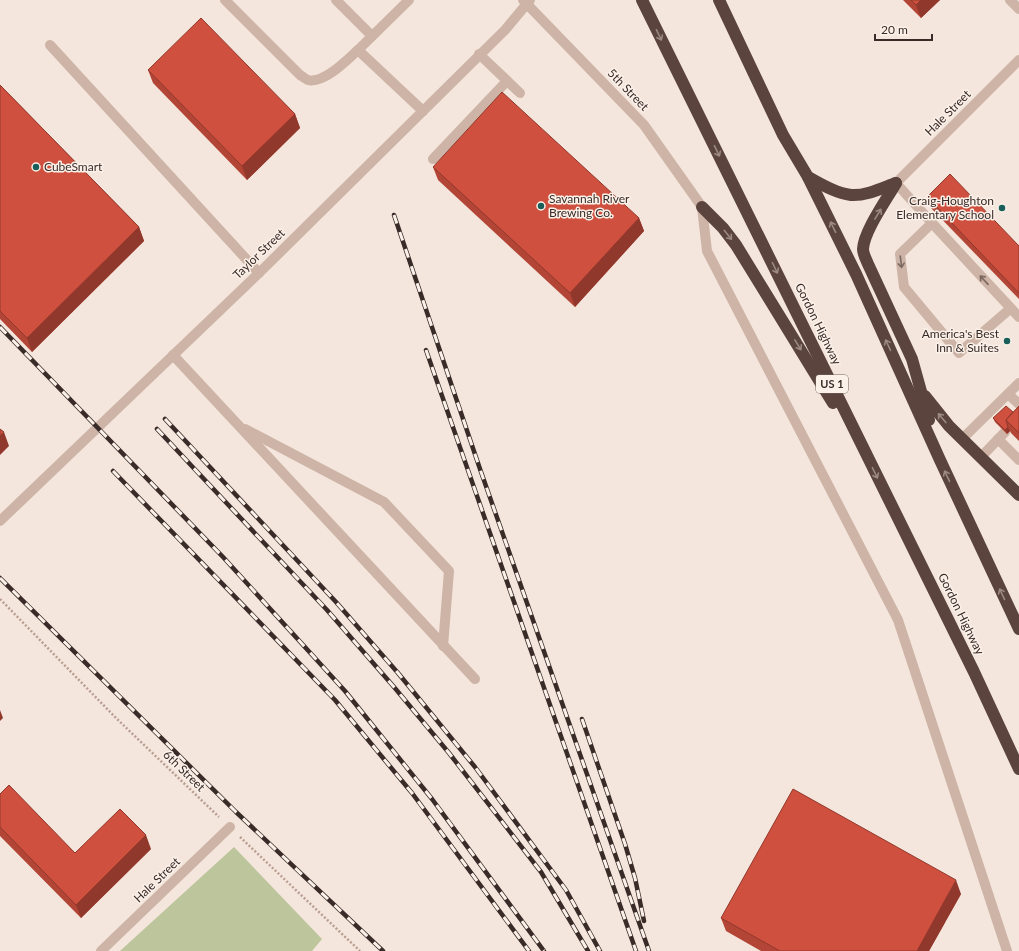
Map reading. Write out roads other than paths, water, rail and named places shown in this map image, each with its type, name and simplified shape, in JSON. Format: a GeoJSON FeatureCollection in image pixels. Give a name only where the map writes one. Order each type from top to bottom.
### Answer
{"type":"FeatureCollection","features":[{"type":"Feature","properties":{"kind":"highway"},"geometry":{"type":"LineString","coordinates":[[719,0],[784,135],[808,177],[856,274],[940,460],[1019,629]]}},
{"type":"Feature","properties":{"kind":"highway","name":"Gordon Highway"},"geometry":{"type":"LineString","coordinates":[[642,1],[971,666],[1019,769]]}},
{"type":"Feature","properties":{"kind":"highway"},"geometry":{"type":"LineString","coordinates":[[808,177],[830,189],[851,195],[865,193],[896,184]]}},
{"type":"Feature","properties":{"kind":"highway"},"geometry":{"type":"LineString","coordinates":[[896,184],[873,222],[864,242],[863,250],[912,359],[940,460]]}},
{"type":"Feature","properties":{"kind":"highway"},"geometry":{"type":"LineString","coordinates":[[702,207],[723,228],[736,245],[867,456]]}},
{"type":"Feature","properties":{"kind":"highway"},"geometry":{"type":"LineString","coordinates":[[898,365],[949,426],[1019,495]]}},
{"type":"Feature","properties":{"kind":"street"},"geometry":{"type":"LineString","coordinates":[[225,0],[300,75],[309,80],[317,80],[332,73],[358,50],[408,0]]}},
{"type":"Feature","properties":{"kind":"street"},"geometry":{"type":"LineString","coordinates":[[336,0],[372,36]]}},
{"type":"Feature","properties":{"kind":"street"},"geometry":{"type":"LineString","coordinates":[[1010,0],[1019,9]]}},
{"type":"Feature","properties":{"kind":"street","name":"Taylor Street"},"geometry":{"type":"LineString","coordinates":[[0,521],[259,273],[505,30],[527,1]]}},
{"type":"Feature","properties":{"kind":"street","name":"5th Street"},"geometry":{"type":"LineString","coordinates":[[527,1],[644,125],[702,207]]}},
{"type":"Feature","properties":{"kind":"street"},"geometry":{"type":"LineString","coordinates":[[50,45],[259,273]]}},
{"type":"Feature","properties":{"kind":"street"},"geometry":{"type":"LineString","coordinates":[[358,50],[423,111]]}},
{"type":"Feature","properties":{"kind":"street"},"geometry":{"type":"LineString","coordinates":[[480,54],[520,93]]}},
{"type":"Feature","properties":{"kind":"street","name":"Hale Street"},"geometry":{"type":"LineString","coordinates":[[896,184],[1019,60]]}},
{"type":"Feature","properties":{"kind":"street"},"geometry":{"type":"LineString","coordinates":[[433,159],[507,81]]}},
{"type":"Feature","properties":{"kind":"street"},"geometry":{"type":"LineString","coordinates":[[896,184],[1019,316]]}},
{"type":"Feature","properties":{"kind":"street"},"geometry":{"type":"LineString","coordinates":[[702,207],[707,251],[898,620],[1007,951]]}},
{"type":"Feature","properties":{"kind":"street"},"geometry":{"type":"LineString","coordinates":[[932,223],[900,254],[904,287],[959,353],[1011,308]]}},
{"type":"Feature","properties":{"kind":"street"},"geometry":{"type":"LineString","coordinates":[[173,355],[475,679]]}},
{"type":"Feature","properties":{"kind":"street"},"geometry":{"type":"LineString","coordinates":[[962,439],[1019,383]]}},
{"type":"Feature","properties":{"kind":"street"},"geometry":{"type":"LineString","coordinates":[[1008,394],[1019,404]]}},
{"type":"Feature","properties":{"kind":"street"},"geometry":{"type":"LineString","coordinates":[[238,426],[384,502],[449,571],[443,646]]}},
{"type":"Feature","properties":{"kind":"street"},"geometry":{"type":"LineString","coordinates":[[980,457],[1002,436],[1019,460]]}},
{"type":"Feature","properties":{"kind":"street","name":"Hale Street"},"geometry":{"type":"LineString","coordinates":[[101,951],[230,827]]}},
{"type":"Feature","properties":{"kind":"railway"},"geometry":{"type":"LineString","coordinates":[[394,215],[480,469],[649,951]]}},
{"type":"Feature","properties":{"kind":"railway"},"geometry":{"type":"LineString","coordinates":[[0,327],[223,557],[345,691],[432,799],[544,951]]}},
{"type":"Feature","properties":{"kind":"railway"},"geometry":{"type":"LineString","coordinates":[[426,350],[636,951]]}},
{"type":"Feature","properties":{"kind":"railway"},"geometry":{"type":"LineString","coordinates":[[165,419],[336,602],[398,673],[475,767],[566,890],[600,951]]}},
{"type":"Feature","properties":{"kind":"railway"},"geometry":{"type":"LineString","coordinates":[[157,429],[327,610],[449,753],[541,872],[588,951]]}},
{"type":"Feature","properties":{"kind":"railway"},"geometry":{"type":"LineString","coordinates":[[113,471],[335,700],[412,793],[529,951]]}},
{"type":"Feature","properties":{"kind":"railway"},"geometry":{"type":"LineString","coordinates":[[0,578],[236,812],[383,951]]}},
{"type":"Feature","properties":{"kind":"railway"},"geometry":{"type":"LineString","coordinates":[[582,719],[625,844],[635,878],[644,921]]}},
{"type":"Feature","properties":{"kind":"place","name":"CubeSmart"},"geometry":{"type":"Point","coordinates":[36,167]}},
{"type":"Feature","properties":{"kind":"place","name":"Savannah River Brewing Co."},"geometry":{"type":"Point","coordinates":[541,206]}},
{"type":"Feature","properties":{"kind":"place","name":"Craig-Houghton Elementary School"},"geometry":{"type":"Point","coordinates":[1002,208]}},
{"type":"Feature","properties":{"kind":"place","name":"America's Best Inn & Suites"},"geometry":{"type":"Point","coordinates":[1007,341]}}]}
